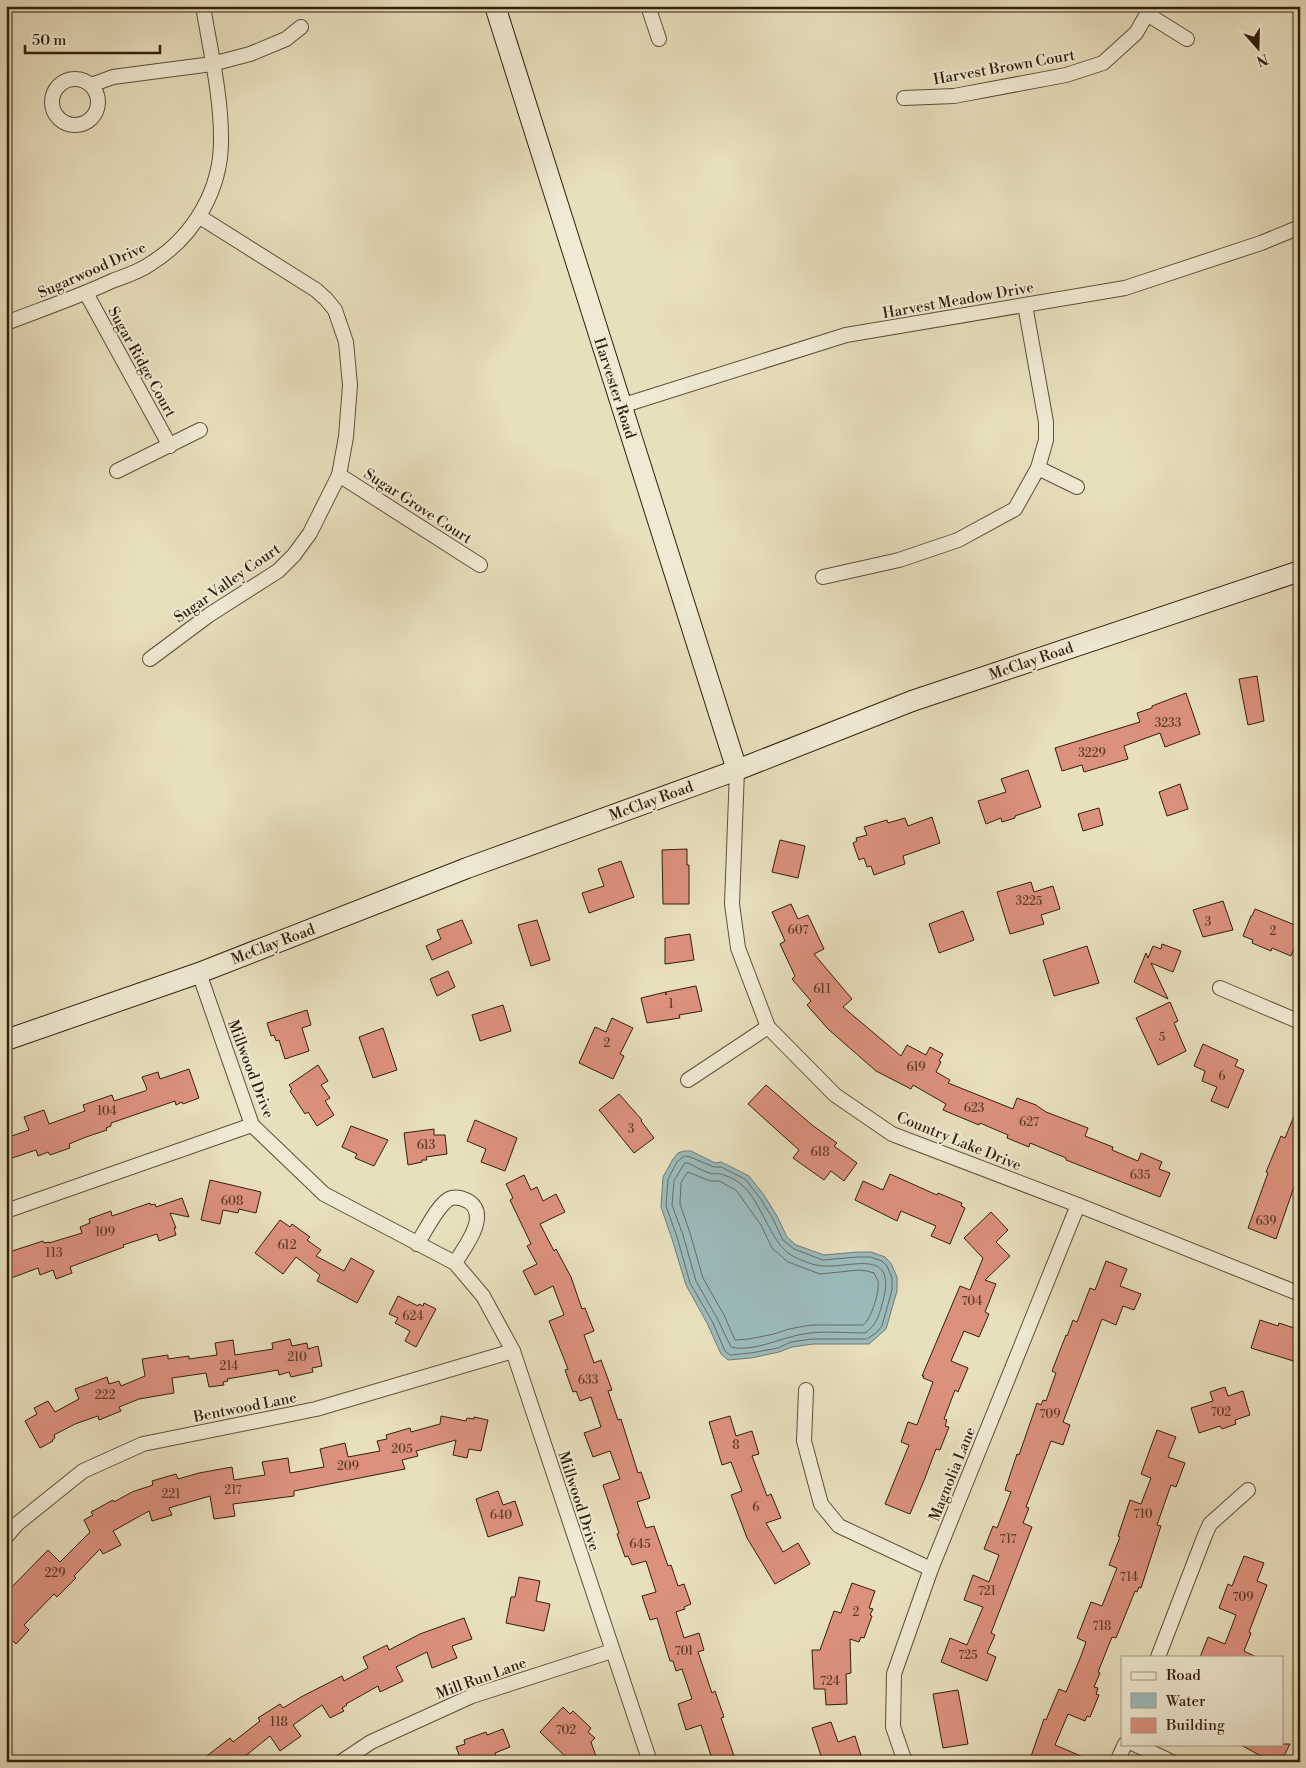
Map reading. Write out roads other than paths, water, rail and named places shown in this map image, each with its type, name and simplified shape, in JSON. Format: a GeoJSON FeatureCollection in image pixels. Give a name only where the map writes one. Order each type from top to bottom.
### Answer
{"type":"FeatureCollection","features":[{"type":"Feature","properties":{"kind":"main road","name":"Harvester Road"},"geometry":{"type":"LineString","coordinates":[[495,6],[737,770]]}},
{"type":"Feature","properties":{"kind":"main road","name":"McClay Road"},"geometry":{"type":"LineString","coordinates":[[6,1040],[200,973],[467,868],[737,770],[912,702],[1300,571]]}},
{"type":"Feature","properties":{"kind":"street","name":"Sugarwood Drive"},"geometry":{"type":"LineString","coordinates":[[6,323],[86,293],[150,265],[177,243],[200,217],[212,192],[220,163],[221,139],[220,113],[203,6]]}},
{"type":"Feature","properties":{"kind":"street"},"geometry":{"type":"LineString","coordinates":[[648,6],[659,39]]}},
{"type":"Feature","properties":{"kind":"street","name":"Harvest Brown Court"},"geometry":{"type":"LineString","coordinates":[[904,98],[954,96],[1066,75],[1103,63],[1136,34],[1149,10],[1187,39]]}},
{"type":"Feature","properties":{"kind":"street"},"geometry":{"type":"LineString","coordinates":[[91,85],[113,77],[212,64],[250,54],[286,39],[302,27]]}},
{"type":"Feature","properties":{"kind":"street","name":"Sugar Valley Court"},"geometry":{"type":"LineString","coordinates":[[150,659],[209,615],[278,571],[294,555],[310,533],[339,474],[346,437],[350,385],[346,342],[335,310],[316,290],[200,217]]}},
{"type":"Feature","properties":{"kind":"street","name":"Harvest Meadow Drive"},"geometry":{"type":"LineString","coordinates":[[621,406],[846,335],[1125,288],[1261,243],[1300,227]]}},
{"type":"Feature","properties":{"kind":"street","name":"Sugar Ridge Court"},"geometry":{"type":"LineString","coordinates":[[86,293],[170,446]]}},
{"type":"Feature","properties":{"kind":"street"},"geometry":{"type":"LineString","coordinates":[[823,577],[899,560],[958,540],[1015,509],[1038,468],[1046,440],[1046,422],[1025,305]]}},
{"type":"Feature","properties":{"kind":"street"},"geometry":{"type":"LineString","coordinates":[[118,472],[200,430]]}},
{"type":"Feature","properties":{"kind":"street"},"geometry":{"type":"LineString","coordinates":[[1038,468],[1077,487]]}},
{"type":"Feature","properties":{"kind":"street","name":"Sugar Grove Court"},"geometry":{"type":"LineString","coordinates":[[339,474],[480,565]]}},
{"type":"Feature","properties":{"kind":"street","name":"Country Lake Drive"},"geometry":{"type":"LineString","coordinates":[[737,770],[733,913],[738,948],[768,1027],[835,1095],[892,1134],[1298,1290]]}},
{"type":"Feature","properties":{"kind":"street","name":"Millwood Drive"},"geometry":{"type":"LineString","coordinates":[[200,973],[252,1125],[324,1194],[455,1263],[484,1296],[512,1352],[650,1762]]}},
{"type":"Feature","properties":{"kind":"street"},"geometry":{"type":"LineString","coordinates":[[1220,988],[1300,1022]]}},
{"type":"Feature","properties":{"kind":"street"},"geometry":{"type":"LineString","coordinates":[[688,1080],[768,1027]]}},
{"type":"Feature","properties":{"kind":"street"},"geometry":{"type":"LineString","coordinates":[[6,1211],[252,1125]]}},
{"type":"Feature","properties":{"kind":"street"},"geometry":{"type":"LineString","coordinates":[[418,1244],[438,1211],[448,1200],[454,1197],[463,1198],[471,1203],[476,1212],[478,1222],[455,1263]]}},
{"type":"Feature","properties":{"kind":"street","name":"Magnolia Lane"},"geometry":{"type":"LineString","coordinates":[[905,1762],[893,1727],[894,1674],[931,1569],[1078,1205]]}},
{"type":"Feature","properties":{"kind":"street","name":"Bentwood Lane"},"geometry":{"type":"LineString","coordinates":[[6,1537],[17,1524],[83,1471],[143,1444],[316,1409],[512,1352]]}},
{"type":"Feature","properties":{"kind":"street"},"geometry":{"type":"LineString","coordinates":[[806,1390],[804,1441],[821,1504],[839,1526],[931,1569]]}},
{"type":"Feature","properties":{"kind":"street"},"geometry":{"type":"LineString","coordinates":[[1158,1656],[1210,1524],[1248,1490]]}},
{"type":"Feature","properties":{"kind":"street","name":"Mill Run Lane"},"geometry":{"type":"LineString","coordinates":[[341,1762],[371,1742],[472,1696],[612,1651]]}},
{"type":"Feature","properties":{"kind":"street"},"geometry":{"type":"LineString","coordinates":[[1118,1762],[1124,1746]]}},
{"type":"Feature","properties":{"kind":"street"},"geometry":{"type":"LineString","coordinates":[[1138,1746],[1172,1762]]}},
{"type":"Feature","properties":{"kind":"water"},"geometry":{"type":"Polygon","coordinates":[[[691,1151],[715,1163],[721,1162],[749,1176],[764,1195],[787,1237],[796,1245],[824,1255],[871,1252],[885,1257],[891,1263],[897,1277],[897,1291],[886,1329],[869,1344],[813,1344],[792,1347],[751,1358],[728,1360],[721,1354],[707,1323],[686,1285],[661,1207],[663,1177],[673,1159],[678,1153],[691,1151]]]}}]}
